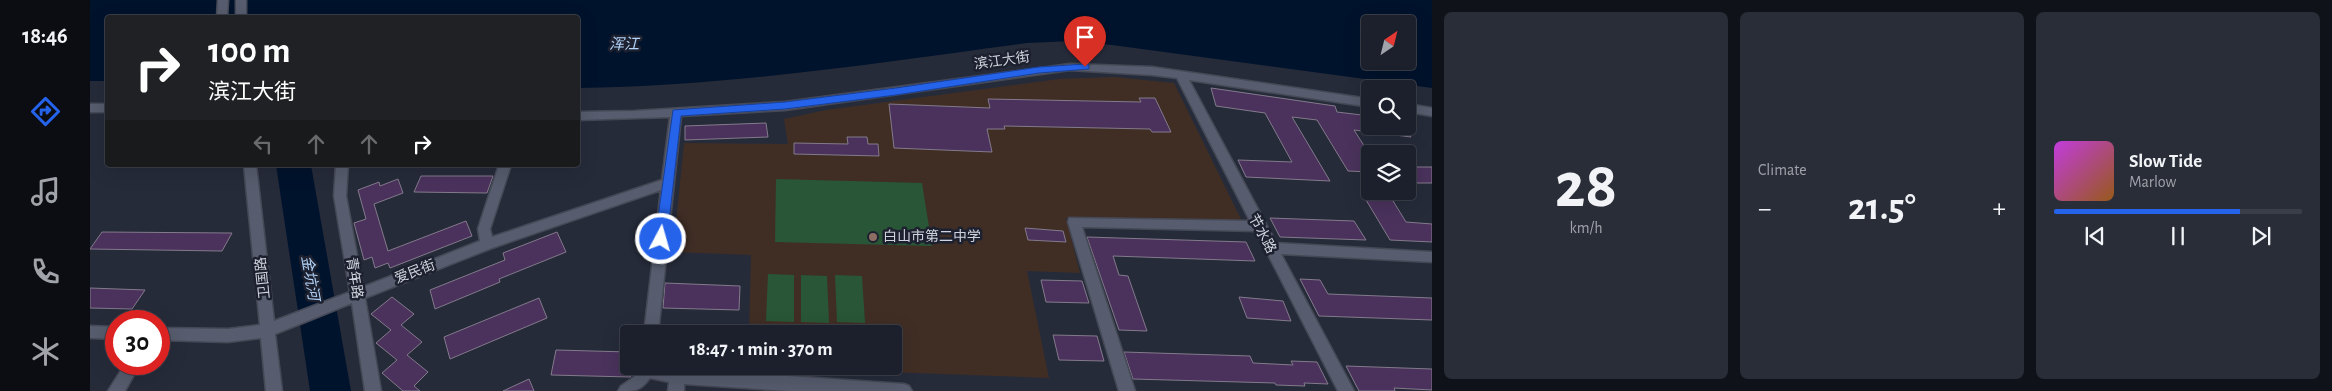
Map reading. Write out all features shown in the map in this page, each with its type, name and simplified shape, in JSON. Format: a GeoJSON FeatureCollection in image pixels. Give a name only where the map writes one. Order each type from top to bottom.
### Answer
{"type":"FeatureCollection","features":[{"type":"Feature","properties":{"kind":"street"},"geometry":{"type":"LineString","coordinates":[[222,15],[223,0]]}},
{"type":"Feature","properties":{"kind":"street"},"geometry":{"type":"LineString","coordinates":[[241,0],[241,15]]}},
{"type":"Feature","properties":{"kind":"street","name":"滨江大街"},"geometry":{"type":"LineString","coordinates":[[580,116],[785,106],[1070,67],[1126,69],[1361,102]]}},
{"type":"Feature","properties":{"kind":"street","name":"节水路"},"geometry":{"type":"LineString","coordinates":[[1181,76],[1346,391]]}},
{"type":"Feature","properties":{"kind":"street"},"geometry":{"type":"LineString","coordinates":[[90,108],[105,108]]}},
{"type":"Feature","properties":{"kind":"street"},"geometry":{"type":"LineString","coordinates":[[1416,109],[1432,112]]}},
{"type":"Feature","properties":{"kind":"street"},"geometry":{"type":"LineString","coordinates":[[652,325],[676,112]]}},
{"type":"Feature","properties":{"kind":"street","name":"卫国路"},"geometry":{"type":"LineString","coordinates":[[250,167],[274,391]]}},
{"type":"Feature","properties":{"kind":"street","name":"青年路"},"geometry":{"type":"LineString","coordinates":[[342,167],[339,185],[352,296],[373,391]]}},
{"type":"Feature","properties":{"kind":"street"},"geometry":{"type":"LineString","coordinates":[[487,244],[484,229],[504,167]]}},
{"type":"Feature","properties":{"kind":"street","name":"爱民街"},"geometry":{"type":"LineString","coordinates":[[170,334],[249,336],[287,323],[487,244],[667,183]]}},
{"type":"Feature","properties":{"kind":"street"},"geometry":{"type":"LineString","coordinates":[[1127,391],[1074,222],[1258,226]]}},
{"type":"Feature","properties":{"kind":"street"},"geometry":{"type":"LineString","coordinates":[[1270,248],[1432,257]]}},
{"type":"Feature","properties":{"kind":"street"},"geometry":{"type":"LineString","coordinates":[[90,332],[105,333]]}},
{"type":"Feature","properties":{"kind":"street"},"geometry":{"type":"LineString","coordinates":[[116,391],[126,375]]}},
{"type":"Feature","properties":{"kind":"street"},"geometry":{"type":"LineString","coordinates":[[626,391],[639,382],[643,375]]}},
{"type":"Feature","properties":{"kind":"street"},"geometry":{"type":"LineString","coordinates":[[660,375],[677,384],[904,391]]}},
{"type":"Feature","properties":{"kind":"shaded area","name":"白山市第二中学"},"geometry":{"type":"Polygon","coordinates":[[[1114,77],[1174,83],[1243,223],[1066,218],[1080,273],[1027,271],[1049,378],[902,373],[902,325],[749,325],[751,255],[673,252],[684,143],[788,144],[784,119],[826,110],[1059,79],[1114,77]]]}},
{"type":"Feature","properties":{"kind":"green space"},"geometry":{"type":"Polygon","coordinates":[[[776,179],[922,183],[932,246],[775,242],[776,179]]]}},
{"type":"Feature","properties":{"kind":"green space"},"geometry":{"type":"Polygon","coordinates":[[[768,274],[794,275],[794,322],[766,321],[768,274]]]}},
{"type":"Feature","properties":{"kind":"green space"},"geometry":{"type":"Polygon","coordinates":[[[801,275],[827,276],[829,323],[801,322],[801,275]]]}},
{"type":"Feature","properties":{"kind":"green space"},"geometry":{"type":"Polygon","coordinates":[[[835,275],[862,276],[865,323],[837,322],[835,275]]]}},
{"type":"Feature","properties":{"kind":"water","name":"浑江"},"geometry":{"type":"Polygon","coordinates":[[[90,0],[1432,0],[1432,88],[1416,86],[1416,80],[1372,80],[1073,41],[1027,43],[859,66],[747,78],[691,83],[580,88],[580,15],[105,15],[105,81],[90,81],[90,0]]]}},
{"type":"Feature","properties":{"kind":"water","name":"金坑河"},"geometry":{"type":"Polygon","coordinates":[[[276,167],[311,167],[351,391],[310,391],[276,167]]]}},
{"type":"Feature","properties":{"kind":"building"},"geometry":{"type":"Polygon","coordinates":[[[1211,88],[1335,106],[1337,112],[1361,115],[1361,131],[1354,130],[1364,145],[1361,145],[1361,172],[1348,171],[1317,120],[1292,117],[1330,181],[1246,177],[1238,160],[1292,162],[1265,113],[1216,106],[1211,88]]]}},
{"type":"Feature","properties":{"kind":"building"},"geometry":{"type":"Polygon","coordinates":[[[1139,98],[1155,98],[1171,132],[1152,132],[1150,129],[1004,126],[1005,129],[987,129],[992,152],[894,148],[889,104],[990,108],[988,99],[1141,102],[1139,98]]]}},
{"type":"Feature","properties":{"kind":"building"},"geometry":{"type":"Polygon","coordinates":[[[766,123],[768,137],[685,140],[685,126],[766,123]]]}},
{"type":"Feature","properties":{"kind":"building"},"geometry":{"type":"Polygon","coordinates":[[[847,137],[867,137],[868,144],[878,144],[879,156],[794,154],[794,143],[848,144],[847,137]]]}},
{"type":"Feature","properties":{"kind":"building"},"geometry":{"type":"Polygon","coordinates":[[[1416,167],[1432,167],[1432,183],[1416,183],[1416,167]]]}},
{"type":"Feature","properties":{"kind":"building"},"geometry":{"type":"Polygon","coordinates":[[[421,176],[493,176],[487,193],[414,192],[421,176]]]}},
{"type":"Feature","properties":{"kind":"building"},"geometry":{"type":"Polygon","coordinates":[[[398,179],[403,193],[374,204],[388,251],[466,221],[472,236],[390,268],[388,263],[375,268],[372,257],[364,260],[354,223],[366,219],[358,190],[379,182],[380,186],[398,179]]]}},
{"type":"Feature","properties":{"kind":"building"},"geometry":{"type":"Polygon","coordinates":[[[1366,200],[1392,200],[1406,222],[1432,224],[1432,242],[1390,240],[1366,200]]]}},
{"type":"Feature","properties":{"kind":"building"},"geometry":{"type":"Polygon","coordinates":[[[1270,218],[1354,221],[1366,240],[1280,237],[1270,218]]]}},
{"type":"Feature","properties":{"kind":"building"},"geometry":{"type":"Polygon","coordinates":[[[1025,228],[1063,231],[1066,242],[1028,240],[1025,228]]]}},
{"type":"Feature","properties":{"kind":"building"},"geometry":{"type":"Polygon","coordinates":[[[102,232],[232,233],[222,251],[90,249],[102,232]]]}},
{"type":"Feature","properties":{"kind":"building"},"geometry":{"type":"Polygon","coordinates":[[[557,232],[566,252],[499,279],[500,282],[435,309],[430,290],[505,260],[503,253],[557,232]]]}},
{"type":"Feature","properties":{"kind":"building"},"geometry":{"type":"Polygon","coordinates":[[[1087,237],[1246,242],[1255,261],[1113,256],[1119,275],[1128,276],[1147,331],[1119,330],[1087,237]]]}},
{"type":"Feature","properties":{"kind":"building"},"geometry":{"type":"Polygon","coordinates":[[[1300,279],[1320,280],[1328,294],[1432,298],[1432,320],[1319,316],[1300,279]]]}},
{"type":"Feature","properties":{"kind":"building"},"geometry":{"type":"Polygon","coordinates":[[[1041,280],[1082,281],[1089,303],[1046,302],[1041,280]]]}},
{"type":"Feature","properties":{"kind":"building"},"geometry":{"type":"Polygon","coordinates":[[[665,283],[740,286],[739,310],[663,308],[665,283]]]}},
{"type":"Feature","properties":{"kind":"building"},"geometry":{"type":"Polygon","coordinates":[[[90,288],[145,290],[132,309],[90,308],[90,288]]]}},
{"type":"Feature","properties":{"kind":"building"},"geometry":{"type":"Polygon","coordinates":[[[392,297],[414,314],[401,325],[422,342],[407,355],[428,372],[414,386],[420,391],[403,391],[382,373],[397,360],[376,343],[391,330],[371,314],[392,297]]]}},
{"type":"Feature","properties":{"kind":"building"},"geometry":{"type":"Polygon","coordinates":[[[1239,297],[1283,301],[1291,321],[1247,318],[1239,297]]]}},
{"type":"Feature","properties":{"kind":"building"},"geometry":{"type":"Polygon","coordinates":[[[539,298],[547,318],[450,359],[444,337],[539,298]]]}},
{"type":"Feature","properties":{"kind":"building"},"geometry":{"type":"Polygon","coordinates":[[[1053,335],[1097,336],[1104,361],[1059,360],[1053,335]]]}},
{"type":"Feature","properties":{"kind":"building"},"geometry":{"type":"Polygon","coordinates":[[[556,350],[620,352],[620,375],[632,375],[630,377],[551,375],[556,350]]]}},
{"type":"Feature","properties":{"kind":"building"},"geometry":{"type":"Polygon","coordinates":[[[1124,352],[1250,356],[1253,363],[1293,365],[1291,361],[1317,362],[1328,384],[1304,383],[1305,386],[1276,385],[1275,383],[1133,379],[1124,352]]]}},
{"type":"Feature","properties":{"kind":"building"},"geometry":{"type":"Polygon","coordinates":[[[1346,366],[1432,369],[1432,390],[1394,388],[1395,391],[1359,391],[1346,366]]]}},
{"type":"Feature","properties":{"kind":"building"},"geometry":{"type":"Polygon","coordinates":[[[529,379],[534,391],[503,391],[529,379]]]}},
{"type":"Feature","properties":{"kind":"place","name":"白山市第二中学"},"geometry":{"type":"Point","coordinates":[873,237]}},
{"type":"Feature","properties":{"kind":"route"},"geometry":{"type":"LineString","coordinates":[[661,239],[676,112],[785,106],[896,92],[1039,70],[1085,67]]}}]}
